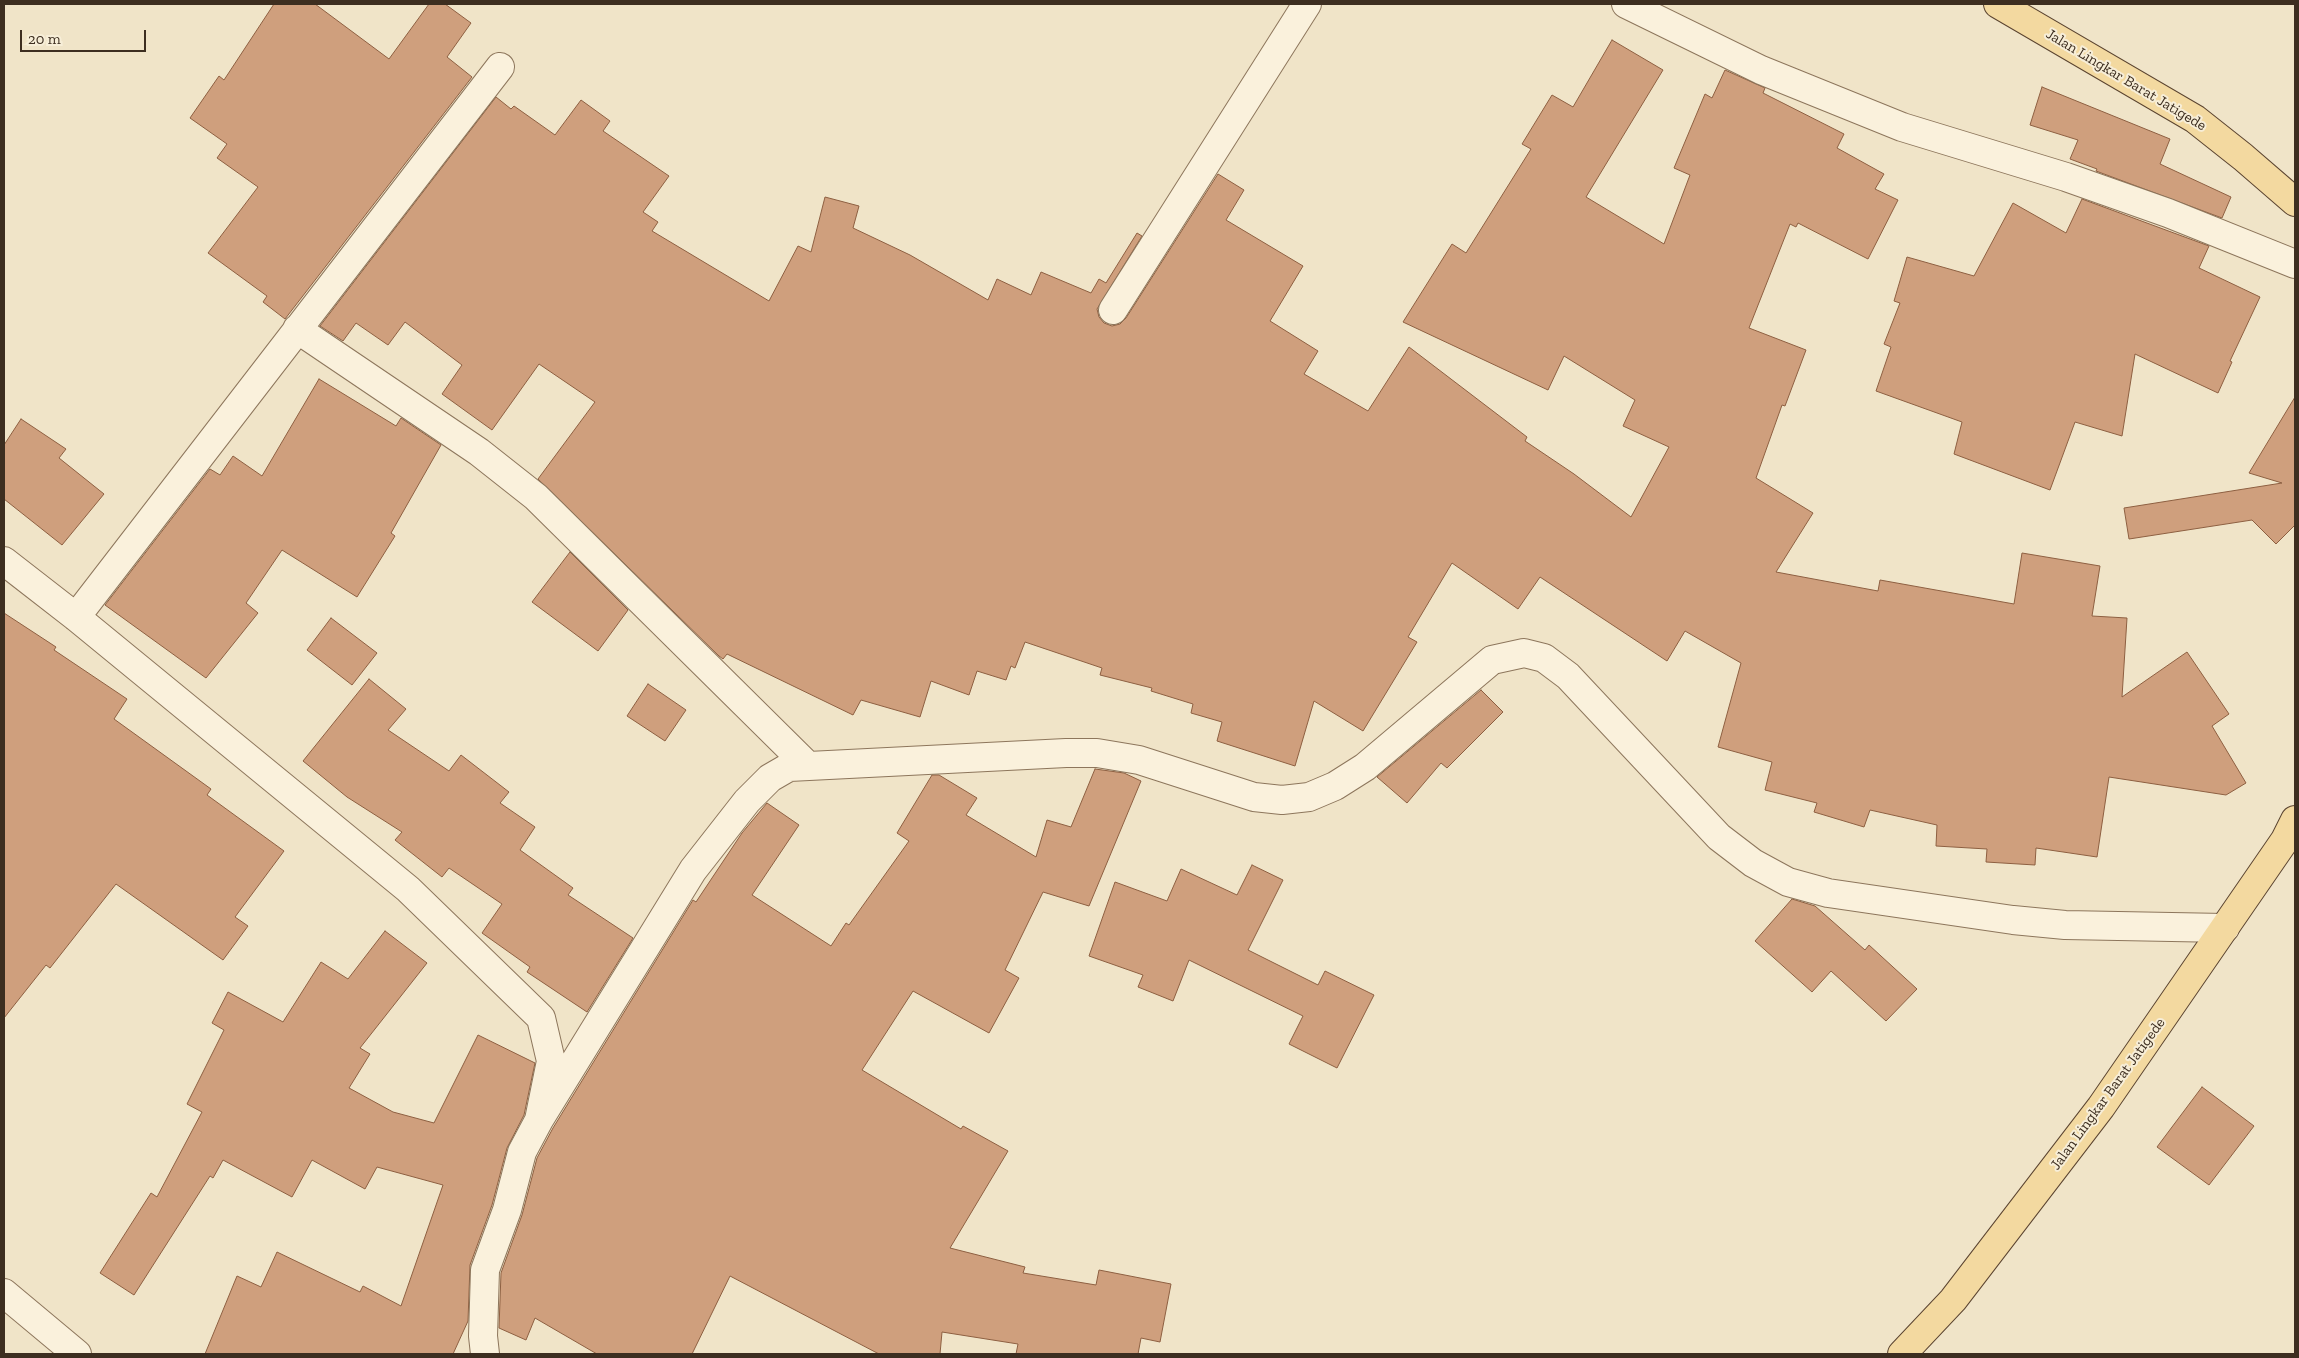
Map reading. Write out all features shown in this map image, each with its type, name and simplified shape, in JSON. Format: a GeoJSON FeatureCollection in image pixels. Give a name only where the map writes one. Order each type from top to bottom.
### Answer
{"type":"FeatureCollection","features":[{"type":"Feature","properties":{"kind":"main road","name":"Jalan Lingkar Barat Jatigede"},"geometry":{"type":"LineString","coordinates":[[1998,4],[2194,119],[2243,157],[2295,202]]}},
{"type":"Feature","properties":{"kind":"main road","name":"Jalan Lingkar Barat Jatigede"},"geometry":{"type":"LineString","coordinates":[[1902,1354],[1953,1300],[2101,1107],[2285,840],[2295,820]]}},
{"type":"Feature","properties":{"kind":"street"},"geometry":{"type":"LineString","coordinates":[[1113,310],[1307,4]]}},
{"type":"Feature","properties":{"kind":"street"},"geometry":{"type":"LineString","coordinates":[[1626,4],[1761,70],[1902,127],[2066,177],[2168,213],[2295,264]]}},
{"type":"Feature","properties":{"kind":"street"},"geometry":{"type":"LineString","coordinates":[[76,617],[296,328],[500,68]]}},
{"type":"Feature","properties":{"kind":"street"},"geometry":{"type":"LineString","coordinates":[[296,328],[479,452],[536,497],[808,766]]}},
{"type":"Feature","properties":{"kind":"street"},"geometry":{"type":"LineString","coordinates":[[4,561],[76,617],[408,889],[541,1018],[551,1061],[539,1120]]}},
{"type":"Feature","properties":{"kind":"street"},"geometry":{"type":"LineString","coordinates":[[485,1354],[483,1336],[485,1270],[507,1210],[522,1152],[539,1120],[694,870],[747,801],[770,778],[789,767],[1056,753],[1097,753],[1138,760],[1254,797],[1282,800],[1309,797],[1335,786],[1365,766],[1492,660],[1524,652],[1544,658],[1568,676],[1719,837],[1753,863],[1788,882],[1828,893],[2013,920],[2065,925],[2224,928]]}},
{"type":"Feature","properties":{"kind":"street"},"geometry":{"type":"LineString","coordinates":[[4,1293],[77,1354]]}},
{"type":"Feature","properties":{"kind":"building"},"geometry":{"type":"Polygon","coordinates":[[[274,4],[315,4],[389,59],[429,4],[445,4],[471,23],[447,57],[472,77],[285,319],[263,302],[267,296],[208,253],[258,187],[217,158],[227,144],[190,118],[219,76],[224,80],[274,4]]]}},
{"type":"Feature","properties":{"kind":"building"},"geometry":{"type":"Polygon","coordinates":[[[1612,40],[1663,70],[1586,197],[1664,244],[1690,175],[1674,168],[1705,94],[1712,98],[1725,70],[1765,88],[1763,93],[1844,134],[1837,148],[1884,174],[1875,189],[1898,200],[1868,259],[1798,223],[1796,227],[1790,224],[1749,328],[1806,350],[1785,406],[1782,405],[1756,478],[1813,513],[1776,572],[1878,591],[1880,580],[2014,604],[2022,553],[2100,566],[2092,616],[2127,618],[2122,697],[2187,652],[2229,714],[2212,726],[2246,783],[2226,795],[2109,777],[2097,857],[2036,848],[2035,865],[1986,862],[1987,849],[1936,846],[1937,825],[1870,810],[1864,827],[1814,812],[1817,803],[1765,790],[1772,762],[1718,747],[1741,663],[1685,631],[1667,661],[1540,577],[1518,609],[1452,563],[1408,637],[1417,642],[1363,731],[1314,701],[1295,766],[1217,741],[1222,722],[1191,713],[1193,704],[1151,691],[1152,688],[1100,675],[1102,668],[1025,642],[1015,668],[1011,666],[1006,680],[977,671],[969,695],[931,681],[920,717],[861,700],[853,715],[727,654],[723,659],[538,479],[595,402],[539,364],[492,430],[442,394],[462,365],[405,322],[388,345],[356,323],[343,341],[320,326],[496,97],[511,109],[514,106],[555,135],[581,100],[610,121],[603,131],[669,176],[643,212],[658,222],[652,231],[769,301],[798,246],[811,252],[825,197],[859,206],[853,228],[910,255],[988,300],[997,279],[1031,295],[1041,272],[1091,293],[1099,279],[1106,283],[1137,233],[1142,236],[1097,309],[1099,317],[1104,323],[1112,326],[1120,324],[1126,318],[1218,174],[1244,190],[1226,220],[1303,266],[1270,321],[1318,351],[1304,374],[1368,411],[1409,347],[1527,437],[1525,441],[1574,474],[1631,517],[1669,447],[1623,426],[1635,400],[1564,356],[1548,390],[1403,322],[1452,244],[1466,253],[1531,149],[1522,144],[1552,95],[1573,107],[1612,40]]]}},
{"type":"Feature","properties":{"kind":"building"},"geometry":{"type":"Polygon","coordinates":[[[2042,87],[2170,139],[2160,164],[2231,197],[2222,218],[2096,171],[2097,169],[2070,159],[2078,140],[2030,125],[2042,87]]]}},
{"type":"Feature","properties":{"kind":"building"},"geometry":{"type":"Polygon","coordinates":[[[2082,199],[2209,246],[2199,268],[2260,297],[2230,361],[2232,362],[2218,393],[2135,354],[2122,436],[2075,422],[2050,490],[1954,454],[1962,422],[1876,391],[1891,347],[1884,344],[1900,303],[1894,301],[1907,257],[1974,276],[2013,203],[2066,233],[2082,199]]]}},
{"type":"Feature","properties":{"kind":"building"},"geometry":{"type":"Polygon","coordinates":[[[319,379],[396,426],[401,418],[441,445],[391,533],[395,536],[357,597],[282,550],[246,603],[258,613],[206,678],[105,605],[210,469],[220,475],[233,456],[262,476],[319,379]]]}},
{"type":"Feature","properties":{"kind":"building"},"geometry":{"type":"Polygon","coordinates":[[[2295,397],[2295,525],[2276,544],[2252,520],[2129,539],[2124,508],[2282,483],[2249,473],[2295,397]]]}},
{"type":"Feature","properties":{"kind":"building"},"geometry":{"type":"Polygon","coordinates":[[[21,419],[66,449],[59,458],[104,494],[62,545],[4,499],[4,445],[21,419]]]}},
{"type":"Feature","properties":{"kind":"building"},"geometry":{"type":"Polygon","coordinates":[[[570,552],[628,610],[598,651],[532,602],[570,552]]]}},
{"type":"Feature","properties":{"kind":"building"},"geometry":{"type":"Polygon","coordinates":[[[4,613],[56,647],[54,650],[127,699],[114,719],[211,789],[207,795],[284,851],[235,917],[248,926],[223,960],[116,884],[50,968],[46,965],[4,1018],[4,613]]]}},
{"type":"Feature","properties":{"kind":"building"},"geometry":{"type":"Polygon","coordinates":[[[331,618],[377,653],[352,685],[307,650],[331,618]]]}},
{"type":"Feature","properties":{"kind":"building"},"geometry":{"type":"Polygon","coordinates":[[[369,679],[406,709],[388,730],[449,771],[461,755],[509,792],[500,803],[535,827],[520,850],[573,888],[568,895],[633,938],[587,1012],[527,972],[530,967],[482,933],[502,904],[449,868],[442,877],[395,840],[402,832],[347,797],[303,761],[369,679]]]}},
{"type":"Feature","properties":{"kind":"building"},"geometry":{"type":"Polygon","coordinates":[[[648,684],[686,710],[665,741],[627,716],[648,684]]]}},
{"type":"Feature","properties":{"kind":"building"},"geometry":{"type":"Polygon","coordinates":[[[1481,690],[1503,712],[1447,768],[1441,763],[1407,803],[1377,777],[1481,690]]]}},
{"type":"Feature","properties":{"kind":"building"},"geometry":{"type":"Polygon","coordinates":[[[1095,769],[1124,773],[1141,781],[1089,906],[1043,892],[1005,970],[1019,978],[989,1033],[913,991],[862,1070],[961,1129],[963,1126],[1008,1151],[950,1248],[1025,1267],[1023,1273],[1096,1285],[1099,1270],[1171,1284],[1160,1342],[1141,1338],[1138,1354],[1016,1354],[1018,1344],[942,1332],[940,1354],[879,1354],[730,1276],[692,1354],[597,1354],[535,1318],[526,1340],[499,1328],[501,1273],[522,1215],[537,1158],[553,1128],[693,900],[696,902],[742,833],[767,803],[799,825],[752,895],[831,946],[846,923],[849,925],[909,841],[897,833],[932,775],[939,775],[977,798],[966,815],[1036,857],[1047,820],[1071,827],[1095,769]]]}},
{"type":"Feature","properties":{"kind":"building"},"geometry":{"type":"Polygon","coordinates":[[[1252,865],[1283,880],[1248,950],[1318,985],[1325,971],[1374,995],[1337,1068],[1289,1044],[1303,1016],[1189,960],[1173,1001],[1138,987],[1143,975],[1089,956],[1115,882],[1167,901],[1181,869],[1237,895],[1252,865]]]}},
{"type":"Feature","properties":{"kind":"building"},"geometry":{"type":"Polygon","coordinates":[[[1792,899],[1815,906],[1865,950],[1869,945],[1917,989],[1886,1021],[1831,971],[1812,992],[1755,941],[1792,899]]]}},
{"type":"Feature","properties":{"kind":"building"},"geometry":{"type":"Polygon","coordinates":[[[385,931],[427,963],[360,1048],[370,1054],[349,1088],[393,1112],[434,1123],[478,1035],[535,1063],[524,1115],[507,1148],[492,1205],[470,1265],[468,1321],[453,1354],[205,1354],[237,1276],[261,1287],[277,1252],[360,1292],[363,1286],[401,1306],[443,1185],[377,1167],[365,1189],[312,1160],[292,1197],[223,1160],[213,1178],[210,1176],[134,1295],[100,1273],[151,1193],[157,1197],[202,1112],[187,1104],[224,1030],[212,1023],[228,992],[283,1022],[321,962],[348,979],[385,931]]]}},
{"type":"Feature","properties":{"kind":"building"},"geometry":{"type":"Polygon","coordinates":[[[2202,1087],[2254,1126],[2209,1185],[2157,1147],[2202,1087]]]}}]}
